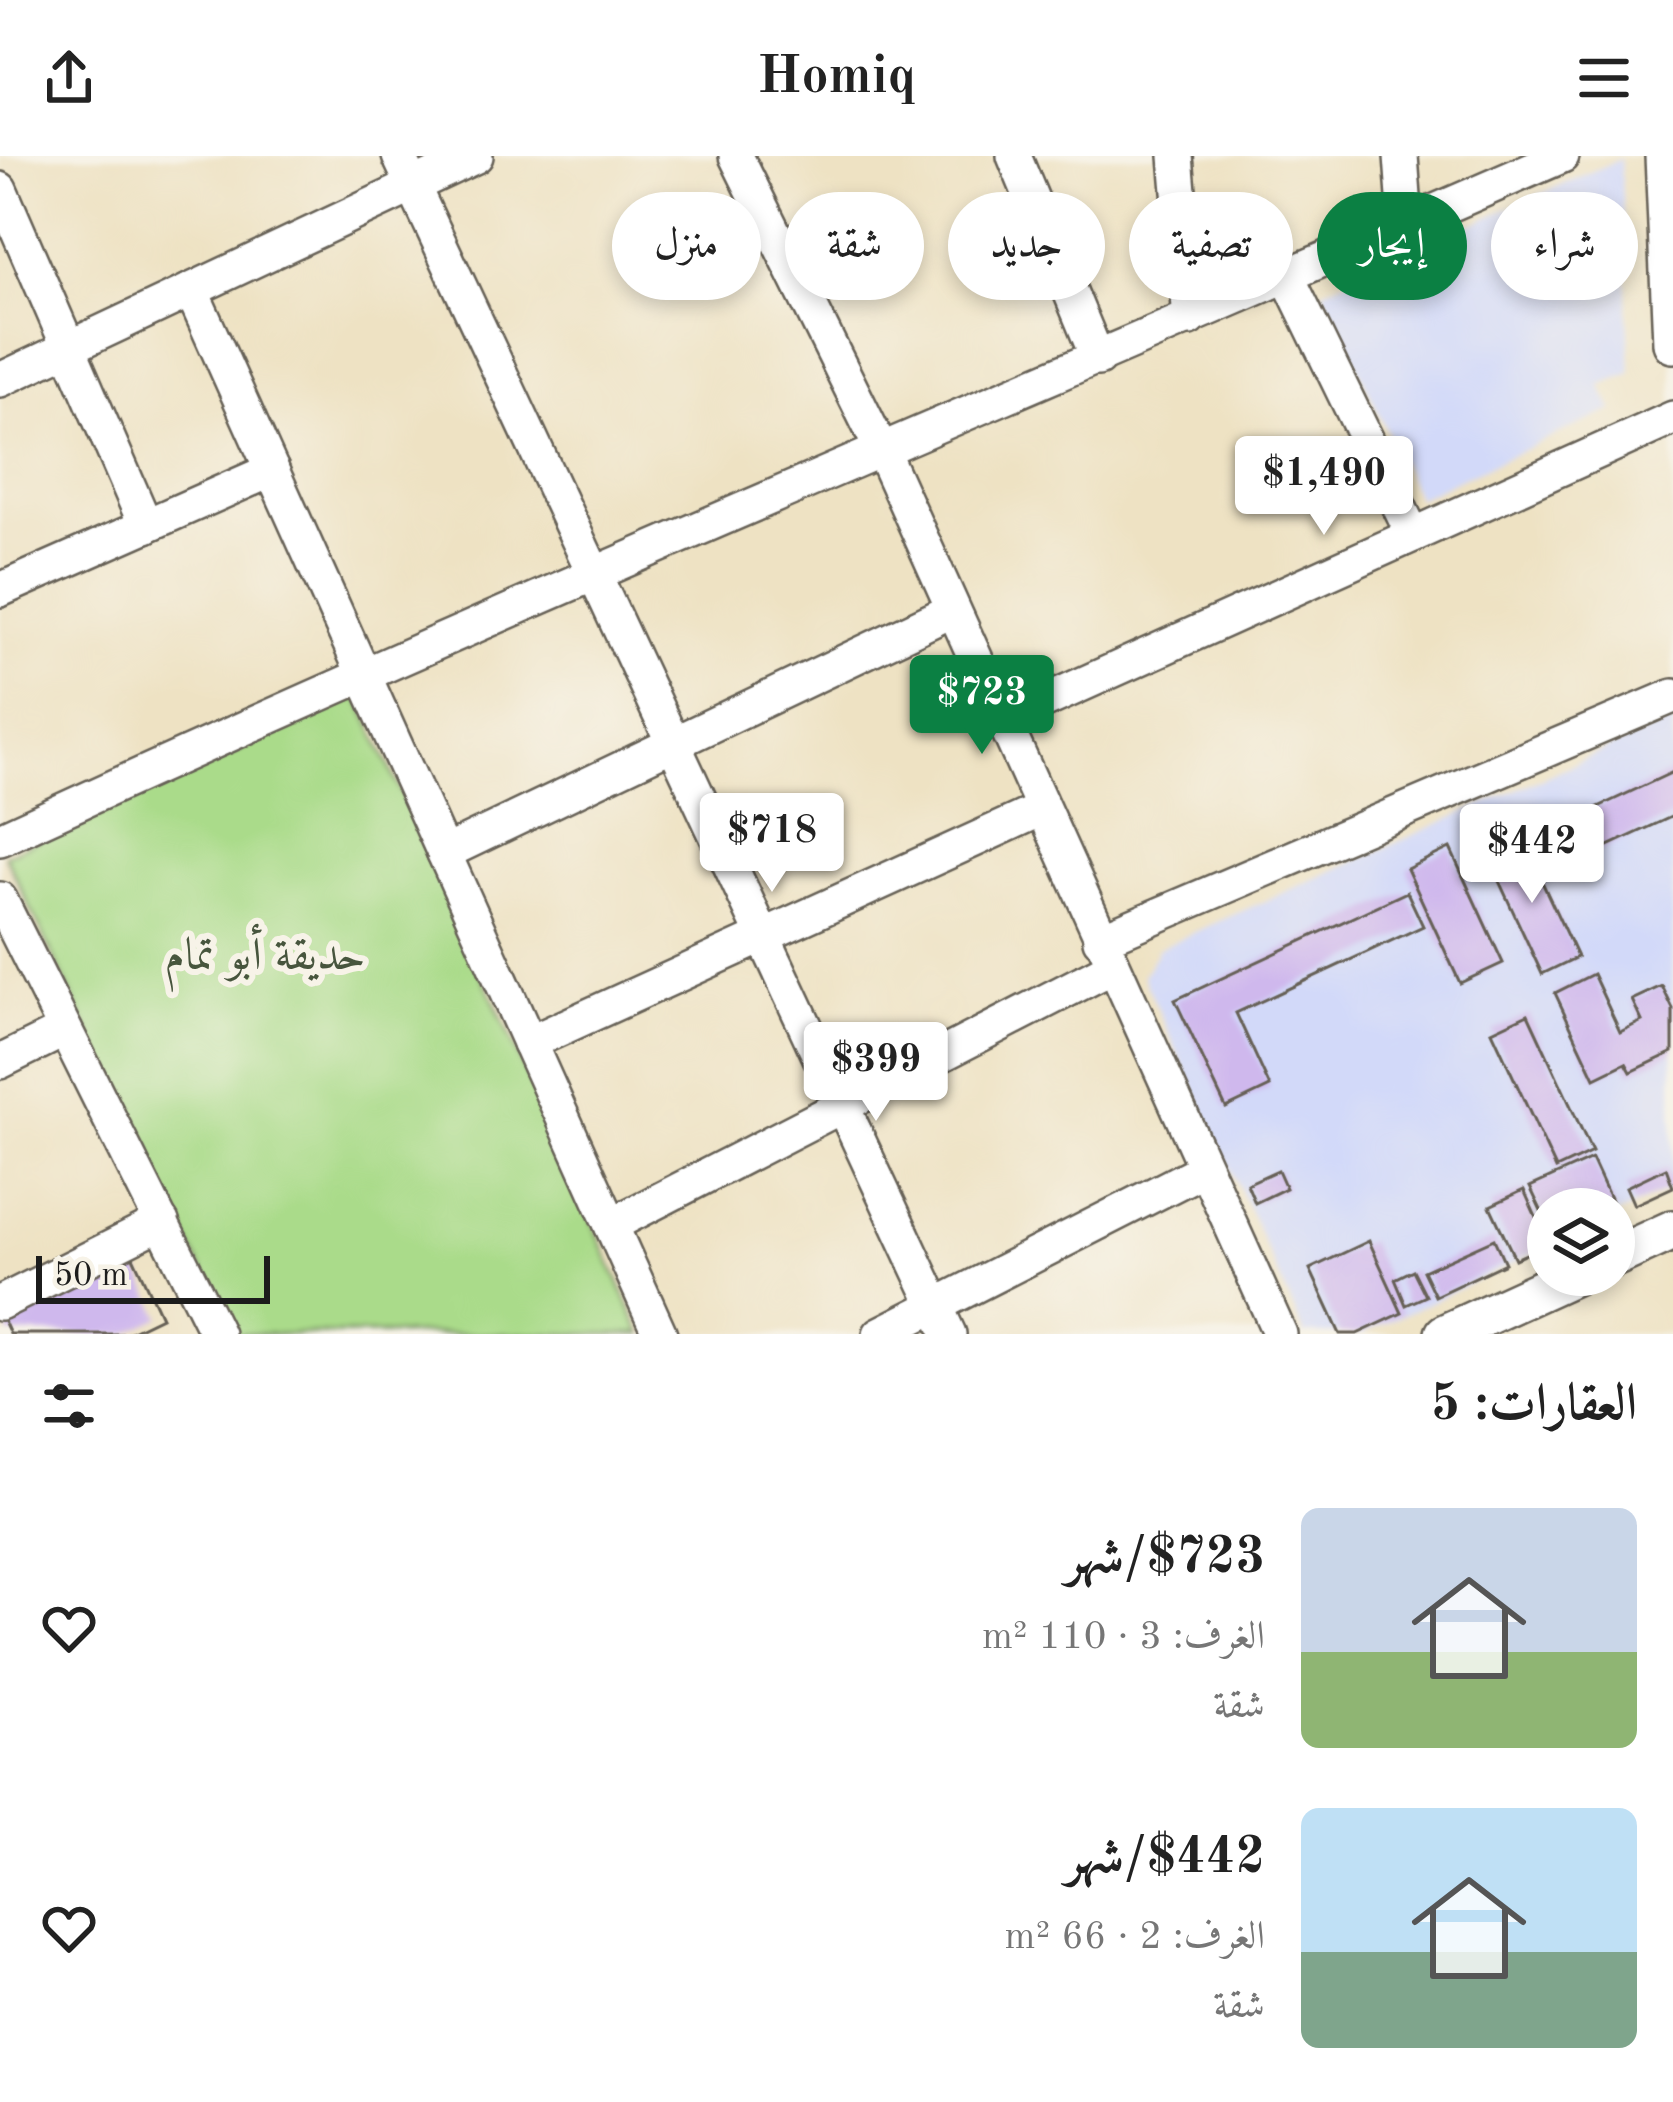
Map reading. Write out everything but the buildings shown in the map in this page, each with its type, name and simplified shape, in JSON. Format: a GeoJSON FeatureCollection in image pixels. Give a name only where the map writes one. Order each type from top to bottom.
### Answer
{"type":"FeatureCollection","features":[{"type":"Feature","properties":{"kind":"street"},"geometry":{"type":"LineString","coordinates":[[0,380],[191,290],[406,171],[476,156]]}},
{"type":"Feature","properties":{"kind":"street"},"geometry":{"type":"LineString","coordinates":[[736,156],[883,453],[1280,1334]]}},
{"type":"Feature","properties":{"kind":"street"},"geometry":{"type":"LineString","coordinates":[[1014,156],[1098,359]]}},
{"type":"Feature","properties":{"kind":"street"},"geometry":{"type":"LineString","coordinates":[[1176,156],[1190,319]]}},
{"type":"Feature","properties":{"kind":"street"},"geometry":{"type":"LineString","coordinates":[[1401,156],[1404,192]]}},
{"type":"Feature","properties":{"kind":"street"},"geometry":{"type":"LineString","coordinates":[[1467,197],[1562,156]]}},
{"type":"Feature","properties":{"kind":"street"},"geometry":{"type":"LineString","coordinates":[[1664,156],[1673,343]]}},
{"type":"Feature","properties":{"kind":"street"},"geometry":{"type":"LineString","coordinates":[[406,171],[942,1319]]}},
{"type":"Feature","properties":{"kind":"street"},"geometry":{"type":"LineString","coordinates":[[0,189],[146,526]]}},
{"type":"Feature","properties":{"kind":"street"},"geometry":{"type":"LineString","coordinates":[[1293,288],[1414,535]]}},
{"type":"Feature","properties":{"kind":"street"},"geometry":{"type":"LineString","coordinates":[[191,290],[660,1334]]}},
{"type":"Feature","properties":{"kind":"street"},"geometry":{"type":"LineString","coordinates":[[0,839],[363,672],[1233,300]]}},
{"type":"Feature","properties":{"kind":"street"},"geometry":{"type":"LineString","coordinates":[[1003,720],[1673,418]]}},
{"type":"Feature","properties":{"kind":"street"},"geometry":{"type":"LineString","coordinates":[[0,590],[272,470]]}},
{"type":"Feature","properties":{"kind":"street"},"geometry":{"type":"LineString","coordinates":[[444,853],[953,610]]}},
{"type":"Feature","properties":{"kind":"street"},"geometry":{"type":"LineString","coordinates":[[611,1225],[1106,953],[1673,696]]}},
{"type":"Feature","properties":{"kind":"street"},"geometry":{"type":"LineString","coordinates":[[530,1043],[1042,809]]}},
{"type":"Feature","properties":{"kind":"street"},"geometry":{"type":"LineString","coordinates":[[0,899],[217,1334]]}},
{"type":"Feature","properties":{"kind":"street"},"geometry":{"type":"LineString","coordinates":[[0,1062],[65,1030]]}},
{"type":"Feature","properties":{"kind":"street"},"geometry":{"type":"LineString","coordinates":[[880,1334],[942,1319],[1204,1169]]}},
{"type":"Feature","properties":{"kind":"street"},"geometry":{"type":"LineString","coordinates":[[0,1303],[162,1222]]}},
{"type":"Feature","properties":{"kind":"street"},"geometry":{"type":"LineString","coordinates":[[1635,1247],[1673,1230]]}},
{"type":"Feature","properties":{"kind":"street"},"geometry":{"type":"LineString","coordinates":[[1445,1334],[1528,1296]]}},
{"type":"Feature","properties":{"kind":"shaded area"},"geometry":{"type":"Polygon","coordinates":[[[1620,159],[1622,192],[1545,192],[1620,159]]]}},
{"type":"Feature","properties":{"kind":"shaded area"},"geometry":{"type":"Polygon","coordinates":[[[1491,216],[1491,300],[1627,300],[1631,373],[1600,385],[1613,410],[1417,498],[1328,300],[1467,300],[1467,226],[1491,216]]]}},
{"type":"Feature","properties":{"kind":"shaded area"},"geometry":{"type":"Polygon","coordinates":[[[1673,720],[1673,1188],[1635,1206],[1635,1188],[1527,1188],[1527,1257],[1362,1334],[1305,1334],[1143,976],[1159,948],[1673,720]]]}},
{"type":"Feature","properties":{"kind":"green space","name":"حديقة أبو تمام"},"geometry":{"type":"Polygon","coordinates":[[[358,696],[642,1334],[233,1334],[5,855],[358,696]]]}}]}
